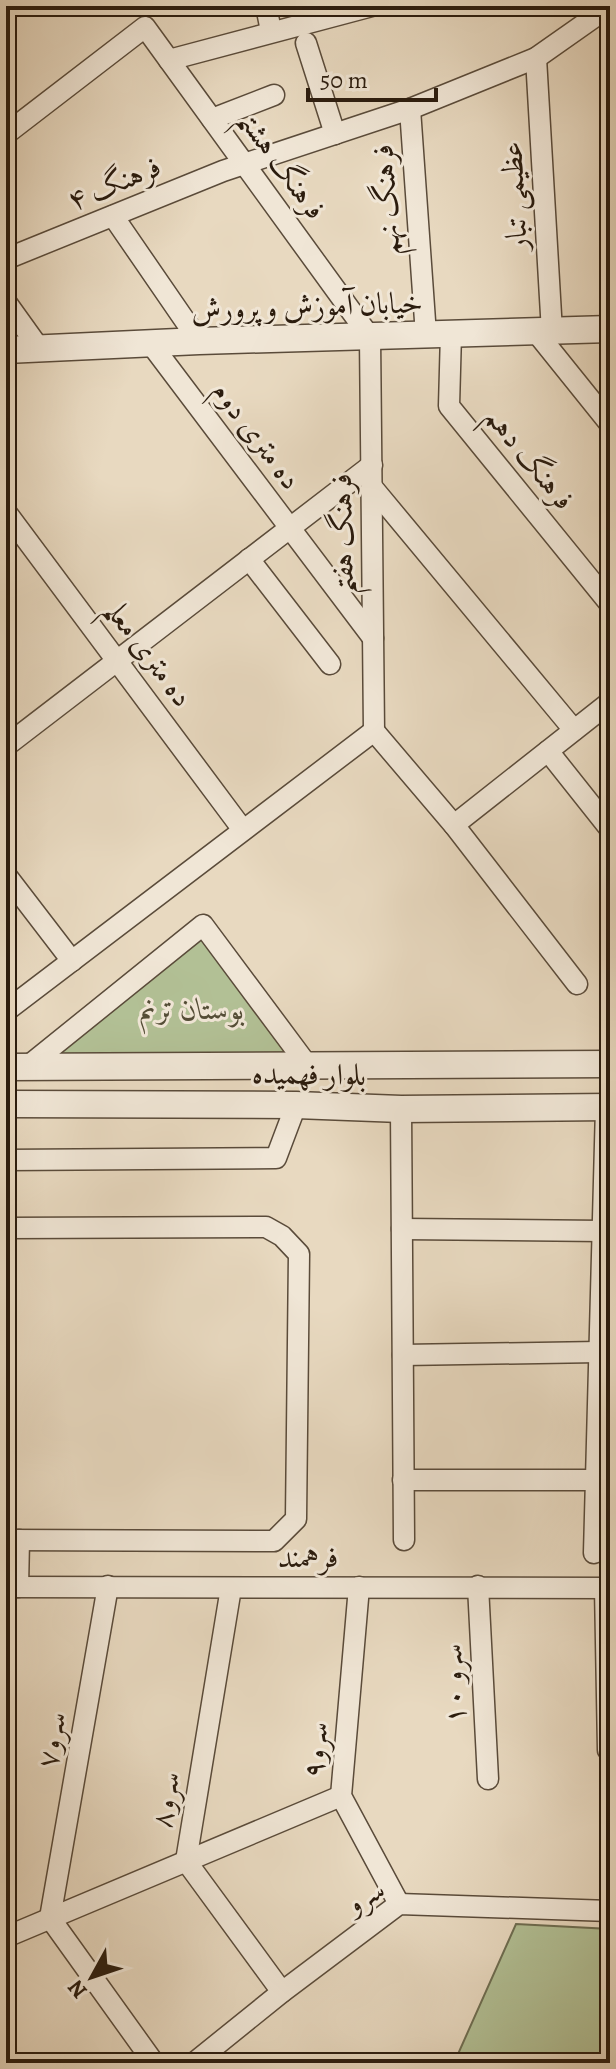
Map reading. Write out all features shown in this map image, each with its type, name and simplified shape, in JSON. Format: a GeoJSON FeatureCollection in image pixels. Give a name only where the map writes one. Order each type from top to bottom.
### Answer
{"type":"FeatureCollection","features":[{"type":"Feature","properties":{"kind":"street"},"geometry":{"type":"LineString","coordinates":[[266,6],[271,31]]}},
{"type":"Feature","properties":{"kind":"street"},"geometry":{"type":"LineString","coordinates":[[169,60],[372,6]]}},
{"type":"Feature","properties":{"kind":"street","name":"فرهنگ ۴"},"geometry":{"type":"LineString","coordinates":[[6,259],[245,163],[410,109],[536,58],[610,6]]}},
{"type":"Feature","properties":{"kind":"street","name":"فرهنگ هشتم"},"geometry":{"type":"LineString","coordinates":[[6,134],[145,27],[370,337]]}},
{"type":"Feature","properties":{"kind":"street"},"geometry":{"type":"LineString","coordinates":[[306,43],[335,134]]}},
{"type":"Feature","properties":{"kind":"street","name":"عظیمی تبار"},"geometry":{"type":"LineString","coordinates":[[536,58],[544,332]]}},
{"type":"Feature","properties":{"kind":"street"},"geometry":{"type":"LineString","coordinates":[[212,119],[274,95]]}},
{"type":"Feature","properties":{"kind":"street","name":"فرهنگ نهم"},"geometry":{"type":"LineString","coordinates":[[410,109],[439,334]]}},
{"type":"Feature","properties":{"kind":"street"},"geometry":{"type":"LineString","coordinates":[[113,216],[199,341]]}},
{"type":"Feature","properties":{"kind":"street"},"geometry":{"type":"LineString","coordinates":[[6,302],[39,348]]}},
{"type":"Feature","properties":{"kind":"street","name":"خیابان آموزش و پرورش"},"geometry":{"type":"LineString","coordinates":[[6,350],[610,329]]}},
{"type":"Feature","properties":{"kind":"street"},"geometry":{"type":"LineString","coordinates":[[544,332],[610,424]]}},
{"type":"Feature","properties":{"kind":"street","name":"فرهنگ دهم"},"geometry":{"type":"LineString","coordinates":[[439,334],[449,406],[610,604]]}},
{"type":"Feature","properties":{"kind":"street","name":"فرهنگ هفتم"},"geometry":{"type":"LineString","coordinates":[[370,337],[374,731]]}},
{"type":"Feature","properties":{"kind":"street","name":"ده متری دوم"},"geometry":{"type":"LineString","coordinates":[[151,344],[373,638]]}},
{"type":"Feature","properties":{"kind":"street"},"geometry":{"type":"LineString","coordinates":[[6,746],[372,465]]}},
{"type":"Feature","properties":{"kind":"street"},"geometry":{"type":"LineString","coordinates":[[372,487],[574,730]]}},
{"type":"Feature","properties":{"kind":"street","name":"ده متری معلم"},"geometry":{"type":"LineString","coordinates":[[6,512],[243,830]]}},
{"type":"Feature","properties":{"kind":"street"},"geometry":{"type":"LineString","coordinates":[[249,559],[330,664]]}},
{"type":"Feature","properties":{"kind":"street"},"geometry":{"type":"LineString","coordinates":[[454,825],[610,702]]}},
{"type":"Feature","properties":{"kind":"street"},"geometry":{"type":"LineString","coordinates":[[6,1011],[374,731],[454,825],[577,984]]}},
{"type":"Feature","properties":{"kind":"street"},"geometry":{"type":"LineString","coordinates":[[548,751],[610,829]]}},
{"type":"Feature","properties":{"kind":"street"},"geometry":{"type":"LineString","coordinates":[[6,875],[72,961]]}},
{"type":"Feature","properties":{"kind":"street"},"geometry":{"type":"LineString","coordinates":[[17,1067],[203,925],[308,1066]]}},
{"type":"Feature","properties":{"kind":"street","name":"بلوار فهمیده"},"geometry":{"type":"LineString","coordinates":[[17,1067],[610,1064]]}},
{"type":"Feature","properties":{"kind":"street","name":"بلوار فهمیده"},"geometry":{"type":"LineString","coordinates":[[6,1104],[296,1105],[401,1109],[608,1107]]}},
{"type":"Feature","properties":{"kind":"street"},"geometry":{"type":"LineString","coordinates":[[6,1160],[276,1158],[296,1105]]}},
{"type":"Feature","properties":{"kind":"street"},"geometry":{"type":"LineString","coordinates":[[594,1553],[608,1107]]}},
{"type":"Feature","properties":{"kind":"street"},"geometry":{"type":"LineString","coordinates":[[401,1109],[404,1540]]}},
{"type":"Feature","properties":{"kind":"street"},"geometry":{"type":"LineString","coordinates":[[6,1228],[266,1227],[282,1236],[299,1254],[296,1519],[274,1541],[12,1540],[12,1587]]}},
{"type":"Feature","properties":{"kind":"street"},"geometry":{"type":"LineString","coordinates":[[402,1229],[603,1231]]}},
{"type":"Feature","properties":{"kind":"street"},"geometry":{"type":"LineString","coordinates":[[403,1355],[599,1352]]}},
{"type":"Feature","properties":{"kind":"street"},"geometry":{"type":"LineString","coordinates":[[403,1480],[594,1480]]}},
{"type":"Feature","properties":{"kind":"street","name":"سرو۷"},"geometry":{"type":"LineString","coordinates":[[50,1918],[108,1586]]}},
{"type":"Feature","properties":{"kind":"street","name":"سرو ۱۰"},"geometry":{"type":"LineString","coordinates":[[478,1586],[488,1779]]}},
{"type":"Feature","properties":{"kind":"street","name":"فرهمند"},"geometry":{"type":"LineString","coordinates":[[12,1587],[608,1588]]}},
{"type":"Feature","properties":{"kind":"street","name":"سرو۹"},"geometry":{"type":"LineString","coordinates":[[359,1587],[341,1796],[399,1904]]}},
{"type":"Feature","properties":{"kind":"street","name":"سرو۸"},"geometry":{"type":"LineString","coordinates":[[231,1588],[186,1861],[282,1992]]}},
{"type":"Feature","properties":{"kind":"street"},"geometry":{"type":"LineString","coordinates":[[608,1588],[608,1750]]}},
{"type":"Feature","properties":{"kind":"street"},"geometry":{"type":"LineString","coordinates":[[6,1937],[341,1796]]}},
{"type":"Feature","properties":{"kind":"street","name":"سرو"},"geometry":{"type":"LineString","coordinates":[[194,2063],[399,1904],[610,1911]]}},
{"type":"Feature","properties":{"kind":"street"},"geometry":{"type":"LineString","coordinates":[[50,1918],[154,2063]]}},
{"type":"Feature","properties":{"kind":"green space","name":"بوستان ترنم"},"geometry":{"type":"Polygon","coordinates":[[[201,939],[292,1058],[51,1060],[201,939]]]}},
{"type":"Feature","properties":{"kind":"green space"},"geometry":{"type":"Polygon","coordinates":[[[516,1924],[610,1929],[610,2063],[454,2063],[516,1924]]]}}]}
